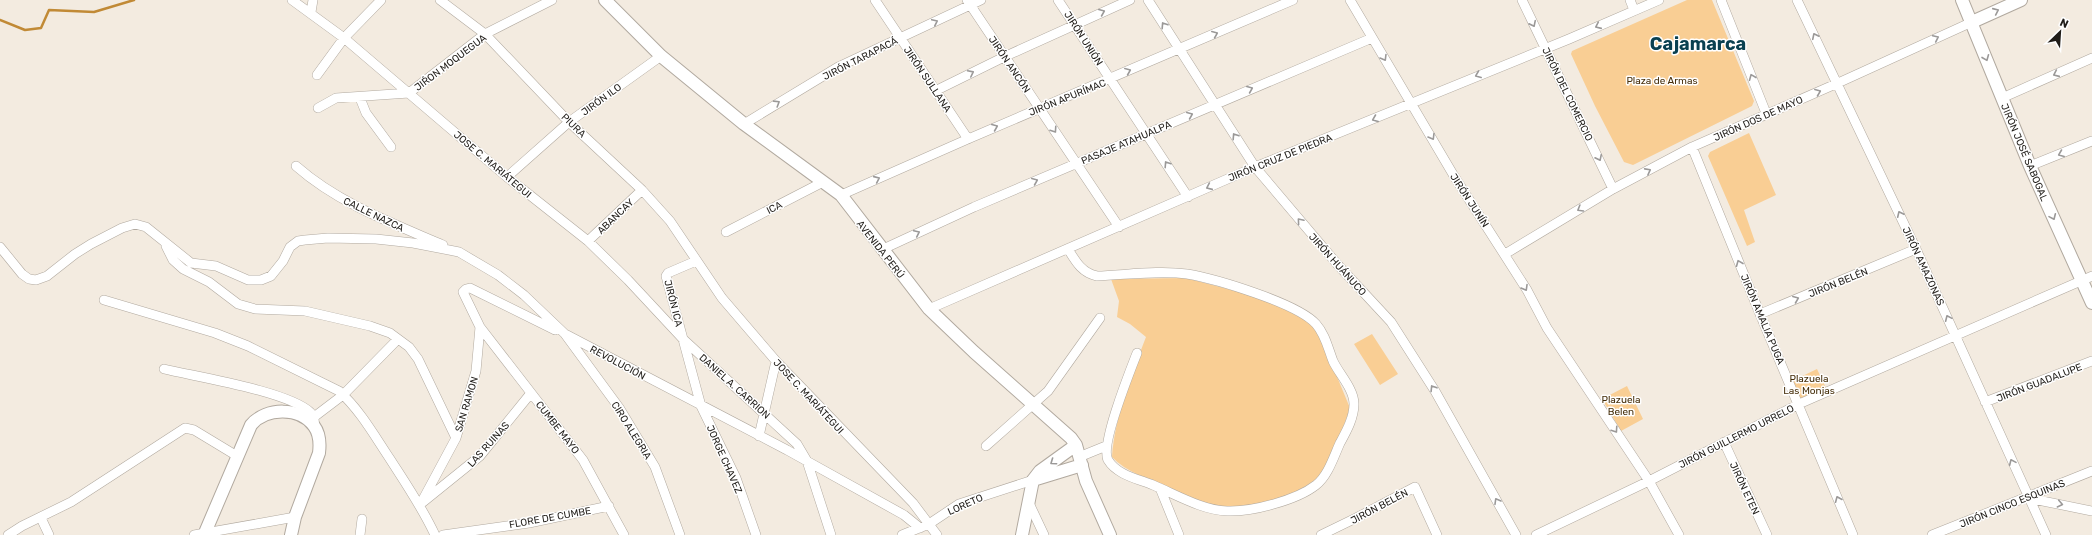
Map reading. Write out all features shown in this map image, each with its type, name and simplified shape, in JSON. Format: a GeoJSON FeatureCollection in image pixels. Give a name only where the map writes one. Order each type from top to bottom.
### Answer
{"type":"FeatureCollection","features":[{"type":"Feature","properties":{"kind":"street","name":"JOSE C. MARIÁTEGUI"},"geometry":{"type":"LineString","coordinates":[[292,0],[311,12],[344,38],[507,177],[588,241],[628,280],[683,338]]}},
{"type":"Feature","properties":{"kind":"street"},"geometry":{"type":"LineString","coordinates":[[311,12],[313,0]]}},
{"type":"Feature","properties":{"kind":"street"},"geometry":{"type":"LineString","coordinates":[[317,75],[344,38],[381,0]]}},
{"type":"Feature","properties":{"kind":"street","name":"PIURA"},"geometry":{"type":"LineString","coordinates":[[440,0],[485,34],[570,122],[642,190],[670,221],[696,261]]}},
{"type":"Feature","properties":{"kind":"street","name":"JIŔON MOQUEGUA"},"geometry":{"type":"LineString","coordinates":[[318,108],[336,98],[360,98],[409,92],[485,34],[552,0]]}},
{"type":"Feature","properties":{"kind":"street","name":"AVENIDA PERÚ"},"geometry":{"type":"LineString","coordinates":[[605,0],[661,56],[744,124],[841,195],[881,250],[928,309],[1071,438],[1079,456],[1086,480],[1110,535]]}},
{"type":"Feature","properties":{"kind":"street","name":"JIRÓN SULLANA"},"geometry":{"type":"LineString","coordinates":[[875,0],[937,90],[968,139]]}},
{"type":"Feature","properties":{"kind":"street","name":"JIRÓN TARAPACÁ"},"geometry":{"type":"LineString","coordinates":[[744,124],[838,67],[900,38],[969,2],[981,0]]}},
{"type":"Feature","properties":{"kind":"street","name":"JIRÓN UNIÓN"},"geometry":{"type":"LineString","coordinates":[[1058,0],[1188,197]]}},
{"type":"Feature","properties":{"kind":"street"},"geometry":{"type":"LineString","coordinates":[[937,90],[1006,56],[1130,0]]}},
{"type":"Feature","properties":{"kind":"street","name":"JIRÓN HUÁNUCO"},"geometry":{"type":"LineString","coordinates":[[1148,0],[1255,167],[1338,265],[1391,322],[1435,391],[1516,535]]}},
{"type":"Feature","properties":{"kind":"street","name":"JIRÓN APURÍMAC"},"geometry":{"type":"LineString","coordinates":[[841,195],[1039,108],[1111,79],[1293,0]]}},
{"type":"Feature","properties":{"kind":"street","name":"JIRÓN JUNÍN"},"geometry":{"type":"LineString","coordinates":[[1350,0],[1412,104],[1505,254],[1547,328],[1649,481],[1679,535]]}},
{"type":"Feature","properties":{"kind":"street","name":"JIRÓN DEL COMERCIO"},"geometry":{"type":"LineString","coordinates":[[1522,0],[1614,189]]}},
{"type":"Feature","properties":{"kind":"street"},"geometry":{"type":"LineString","coordinates":[[1630,0],[1634,10]]}},
{"type":"Feature","properties":{"kind":"street","name":"JIRÓN CRUZ DE PIEDRA"},"geometry":{"type":"LineString","coordinates":[[928,309],[1255,167],[1412,104],[1659,0]]}},
{"type":"Feature","properties":{"kind":"street"},"geometry":{"type":"LineString","coordinates":[[1721,0],[1766,113]]}},
{"type":"Feature","properties":{"kind":"street","name":"JIRÓN AMAZONAS"},"geometry":{"type":"LineString","coordinates":[[1798,0],[1916,249],[2046,535]]}},
{"type":"Feature","properties":{"kind":"street","name":"JIRÓN JOSÉ SABOGAL"},"geometry":{"type":"LineString","coordinates":[[1962,0],[2030,166],[2087,278],[2092,303]]}},
{"type":"Feature","properties":{"kind":"street","name":"JIRÓN DOS DE MAYO"},"geometry":{"type":"LineString","coordinates":[[1505,254],[1614,189],[1692,147],[2021,0]]}},
{"type":"Feature","properties":{"kind":"street","name":"JIRÓN ANCÓN"},"geometry":{"type":"LineString","coordinates":[[969,2],[1119,227]]}},
{"type":"Feature","properties":{"kind":"street","name":"PASAJE ATAHUALPA"},"geometry":{"type":"LineString","coordinates":[[881,250],[974,207],[1372,38]]}},
{"type":"Feature","properties":{"kind":"street","name":"JIRÓN ILO"},"geometry":{"type":"LineString","coordinates":[[507,177],[570,122],[661,56]]}},
{"type":"Feature","properties":{"kind":"street"},"geometry":{"type":"LineString","coordinates":[[2002,98],[2092,58]]}},
{"type":"Feature","properties":{"kind":"street"},"geometry":{"type":"LineString","coordinates":[[360,98],[366,113],[391,147]]}},
{"type":"Feature","properties":{"kind":"street"},"geometry":{"type":"LineString","coordinates":[[2030,166],[2092,141]]}},
{"type":"Feature","properties":{"kind":"street","name":"JIRÓN AMALIA PUGA"},"geometry":{"type":"LineString","coordinates":[[1692,147],[1853,535]]}},
{"type":"Feature","properties":{"kind":"street","name":"CALLE NAZCA"},"geometry":{"type":"LineString","coordinates":[[296,166],[309,177],[364,211],[459,252]]}},
{"type":"Feature","properties":{"kind":"street","name":"ICA"},"geometry":{"type":"LineString","coordinates":[[726,232],[823,182]]}},
{"type":"Feature","properties":{"kind":"street","name":"ABANCAY"},"geometry":{"type":"LineString","coordinates":[[588,241],[642,190]]}},
{"type":"Feature","properties":{"kind":"street"},"geometry":{"type":"LineString","coordinates":[[0,247],[22,274],[29,279],[36,280],[47,276],[75,254],[91,244],[122,228],[135,224],[146,227],[191,263],[216,266],[248,280],[261,280],[272,276],[284,261],[290,247],[298,241],[328,238],[376,239],[413,243],[459,252],[498,275],[524,295],[565,334]]}},
{"type":"Feature","properties":{"kind":"street"},"geometry":{"type":"LineString","coordinates":[[165,243],[173,260],[183,269],[209,282],[238,304],[255,309],[293,310],[332,317],[380,329],[398,339],[409,347],[418,359],[456,438]]}},
{"type":"Feature","properties":{"kind":"street"},"geometry":{"type":"LineString","coordinates":[[1068,249],[1082,271],[1090,275],[1188,274],[1245,290],[1292,308],[1315,323],[1325,338],[1337,368],[1349,387],[1354,404],[1348,427],[1326,472],[1317,484],[1299,495],[1251,510],[1227,511],[1206,507],[1118,471],[1108,459],[1106,446],[1126,380],[1137,353]]}},
{"type":"Feature","properties":{"kind":"street","name":"JIRÓN BELÉN"},"geometry":{"type":"LineString","coordinates":[[1760,314],[1916,249]]}},
{"type":"Feature","properties":{"kind":"street","name":"JOSE C. MARIÁTEGUI"},"geometry":{"type":"LineString","coordinates":[[696,261],[722,298],[776,361],[913,503],[937,535]]}},
{"type":"Feature","properties":{"kind":"street","name":"JIRÓN ICA"},"geometry":{"type":"LineString","coordinates":[[683,338],[666,276],[696,261]]}},
{"type":"Feature","properties":{"kind":"street","name":"JIRÓN GUILLERMO URRELO"},"geometry":{"type":"LineString","coordinates":[[1536,535],[1649,481],[1799,404],[2087,278]]}},
{"type":"Feature","properties":{"kind":"street","name":"REVOLUCIÓN"},"geometry":{"type":"LineString","coordinates":[[480,327],[464,298],[463,292],[466,289],[470,288],[565,334],[807,461]]}},
{"type":"Feature","properties":{"kind":"street"},"geometry":{"type":"LineString","coordinates":[[104,300],[215,333],[248,346],[312,377],[343,395],[351,402],[364,419],[420,504],[435,535]]}},
{"type":"Feature","properties":{"kind":"street"},"geometry":{"type":"LineString","coordinates":[[986,446],[1034,405],[1059,377],[1100,318]]}},
{"type":"Feature","properties":{"kind":"street","name":"CUMBE MAYO"},"geometry":{"type":"LineString","coordinates":[[480,327],[583,460],[624,535]]}},
{"type":"Feature","properties":{"kind":"street","name":"SAN RAMON"},"geometry":{"type":"LineString","coordinates":[[420,504],[456,438],[476,371],[480,327]]}},
{"type":"Feature","properties":{"kind":"street","name":"CIRO ALEGRIA"},"geometry":{"type":"LineString","coordinates":[[565,334],[620,409],[655,467],[680,535]]}},
{"type":"Feature","properties":{"kind":"street","name":"JORGE CHAVEZ"},"geometry":{"type":"LineString","coordinates":[[683,338],[701,406],[736,478],[756,535]]}},
{"type":"Feature","properties":{"kind":"street","name":"DANIEL A. CARRION"},"geometry":{"type":"LineString","coordinates":[[683,338],[766,413],[797,444],[807,461],[830,535]]}},
{"type":"Feature","properties":{"kind":"street"},"geometry":{"type":"LineString","coordinates":[[314,422],[398,339]]}},
{"type":"Feature","properties":{"kind":"street"},"geometry":{"type":"LineString","coordinates":[[759,436],[766,413],[776,361]]}},
{"type":"Feature","properties":{"kind":"street","name":"JIRÓN GUADALUPE"},"geometry":{"type":"LineString","coordinates":[[1985,402],[2092,361]]}},
{"type":"Feature","properties":{"kind":"street"},"geometry":{"type":"LineString","coordinates":[[164,369],[267,393],[304,408],[314,422],[320,443],[319,453],[295,517],[291,535]]}},
{"type":"Feature","properties":{"kind":"street","name":"LAS RUINAS"},"geometry":{"type":"LineString","coordinates":[[420,504],[480,456],[531,393]]}},
{"type":"Feature","properties":{"kind":"street"},"geometry":{"type":"LineString","coordinates":[[201,534],[251,425],[257,418],[276,412],[288,412],[314,422]]}},
{"type":"Feature","properties":{"kind":"street"},"geometry":{"type":"LineString","coordinates":[[8,535],[71,502],[185,428],[188,428],[237,456]]}},
{"type":"Feature","properties":{"kind":"street","name":"JIRÓN ETEN"},"geometry":{"type":"LineString","coordinates":[[1724,442],[1767,535]]}},
{"type":"Feature","properties":{"kind":"street"},"geometry":{"type":"LineString","coordinates":[[1022,535],[1033,480],[1040,471],[1106,446]]}},
{"type":"Feature","properties":{"kind":"street"},"geometry":{"type":"LineString","coordinates":[[1033,480],[1079,456]]}},
{"type":"Feature","properties":{"kind":"street"},"geometry":{"type":"LineString","coordinates":[[807,461],[904,515],[920,528]]}},
{"type":"Feature","properties":{"kind":"street","name":"JIRÓN CINCO ESQUINAS"},"geometry":{"type":"LineString","coordinates":[[1932,535],[2028,498],[2092,471]]}},
{"type":"Feature","properties":{"kind":"street","name":"LORETO"},"geometry":{"type":"LineString","coordinates":[[902,535],[929,524],[959,504],[1033,480]]}},
{"type":"Feature","properties":{"kind":"street","name":"JIRÓN BELÉN"},"geometry":{"type":"LineString","coordinates":[[1321,535],[1415,487],[1437,535]]}},
{"type":"Feature","properties":{"kind":"street"},"geometry":{"type":"LineString","coordinates":[[1160,488],[1180,535]]}},
{"type":"Feature","properties":{"kind":"street"},"geometry":{"type":"LineString","coordinates":[[2028,498],[2092,511]]}},
{"type":"Feature","properties":{"kind":"street"},"geometry":{"type":"LineString","coordinates":[[1028,501],[1044,535]]}},
{"type":"Feature","properties":{"kind":"street","name":"FLORE DE CUMBE"},"geometry":{"type":"LineString","coordinates":[[443,535],[528,523],[609,506]]}},
{"type":"Feature","properties":{"kind":"street"},"geometry":{"type":"LineString","coordinates":[[201,534],[295,517]]}},
{"type":"Feature","properties":{"kind":"street"},"geometry":{"type":"LineString","coordinates":[[40,518],[48,535]]}},
{"type":"Feature","properties":{"kind":"street"},"geometry":{"type":"LineString","coordinates":[[360,535],[362,519]]}},
{"type":"Feature","properties":{"kind":"green space","name":"Plaza de Armas"},"geometry":{"type":"Polygon","coordinates":[[[1687,0],[1712,0],[1754,101],[1752,106],[1633,165],[1624,162],[1595,106],[1571,54],[1572,51],[1687,0]]]}},
{"type":"Feature","properties":{"kind":"green space"},"geometry":{"type":"Polygon","coordinates":[[[1749,133],[1776,195],[1744,210],[1755,242],[1747,246],[1708,156],[1710,152],[1749,133]]]}},
{"type":"Feature","properties":{"kind":"green space"},"geometry":{"type":"Polygon","coordinates":[[[1186,278],[1239,292],[1291,310],[1312,325],[1323,343],[1350,408],[1337,444],[1324,470],[1318,477],[1300,489],[1263,504],[1238,509],[1220,508],[1197,501],[1138,475],[1124,467],[1112,457],[1116,426],[1120,411],[1129,381],[1146,337],[1130,324],[1117,317],[1119,301],[1111,279],[1186,278]]]}},
{"type":"Feature","properties":{"kind":"green space"},"geometry":{"type":"Polygon","coordinates":[[[1372,334],[1398,374],[1380,385],[1354,344],[1372,334]]]}},
{"type":"Feature","properties":{"kind":"green space","name":"Plazuela Las Monjas"},"geometry":{"type":"Polygon","coordinates":[[[1817,369],[1826,388],[1800,399],[1792,381],[1817,369]]]}},
{"type":"Feature","properties":{"kind":"green space","name":"Plazuela Belen"},"geometry":{"type":"Polygon","coordinates":[[[1627,386],[1643,419],[1621,431],[1602,399],[1627,386]]]}},
{"type":"Feature","properties":{"kind":"waterway"},"geometry":{"type":"LineString","coordinates":[[0,20],[25,30],[41,28],[49,10],[94,12],[134,0]]}},
{"type":"Feature","properties":{"kind":"district","name":"Cajamarca"},"geometry":{"type":"Point","coordinates":[1698,44]}}]}
